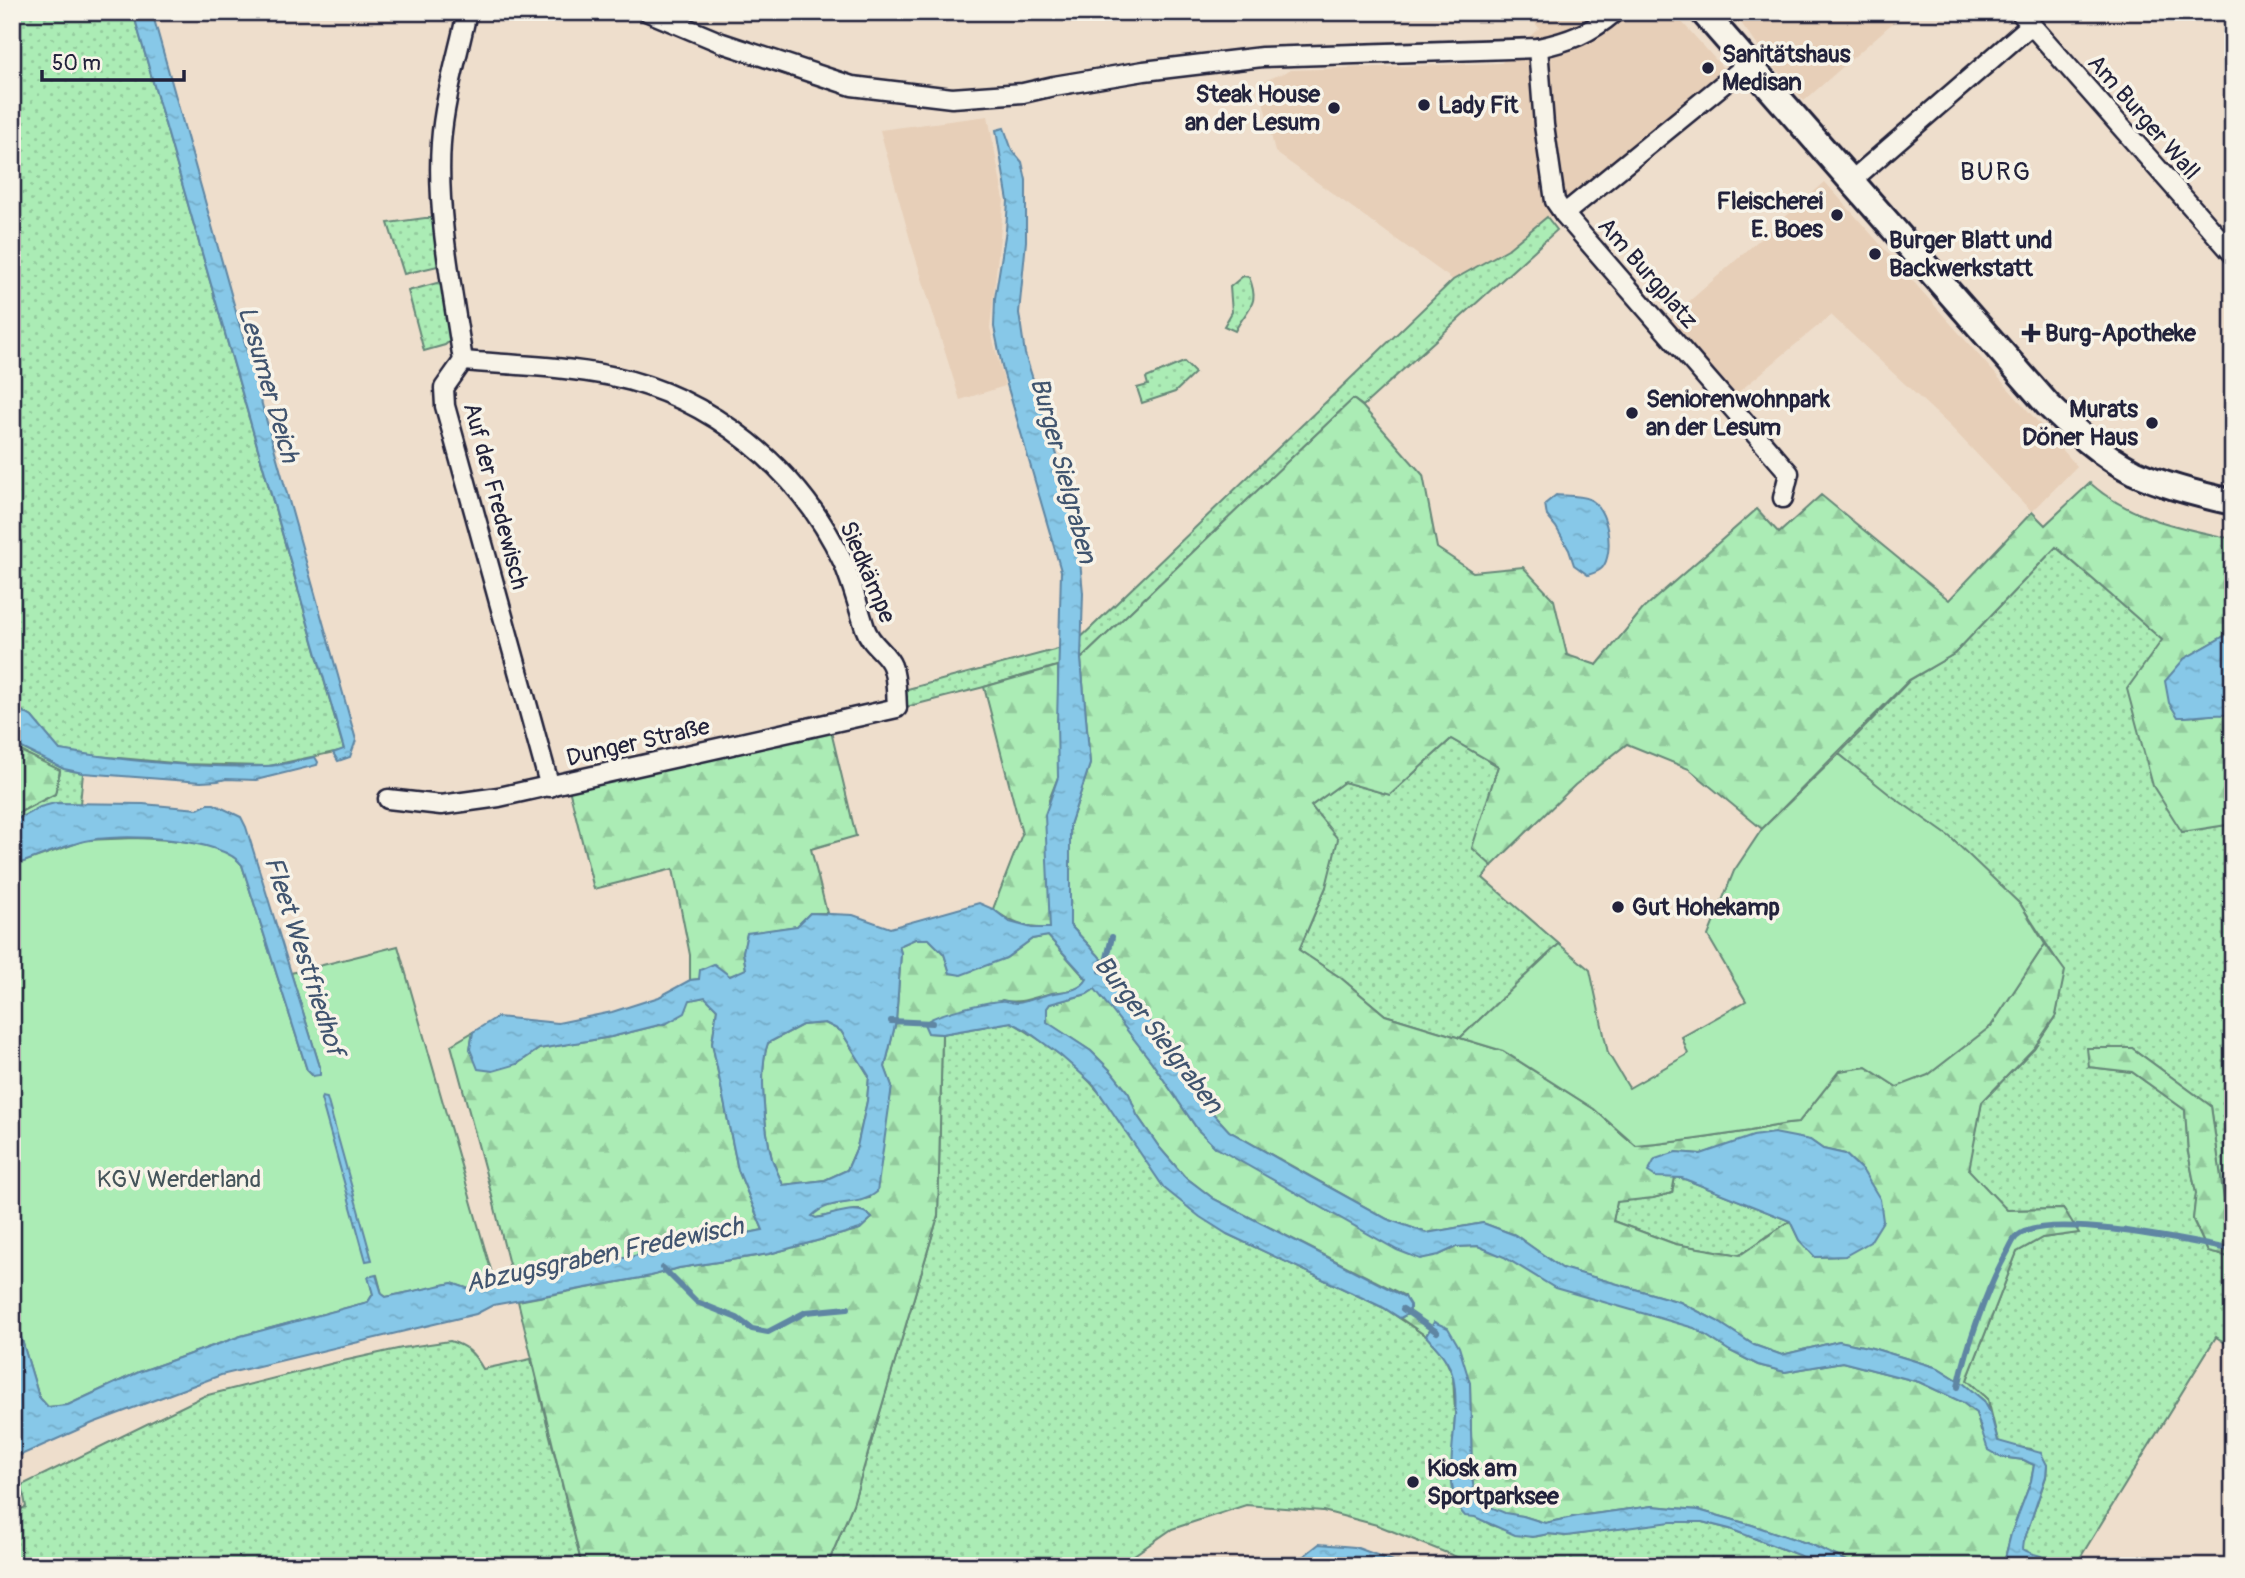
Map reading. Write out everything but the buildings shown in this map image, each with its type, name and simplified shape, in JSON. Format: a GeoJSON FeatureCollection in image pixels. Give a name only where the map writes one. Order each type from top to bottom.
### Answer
{"type":"FeatureCollection","features":[{"type":"Feature","properties":{"kind":"main road"},"geometry":{"type":"LineString","coordinates":[[1703,12],[2048,405],[2077,433],[2135,472],[2209,497],[2233,502]]}},
{"type":"Feature","properties":{"kind":"street"},"geometry":{"type":"LineString","coordinates":[[463,361],[442,212],[441,144],[467,12]]}},
{"type":"Feature","properties":{"kind":"street"},"geometry":{"type":"LineString","coordinates":[[648,12],[722,43],[852,86],[951,98],[1023,93],[1143,71],[1262,57],[1538,48],[1569,41],[1596,28],[1615,12]]}},
{"type":"Feature","properties":{"kind":"street"},"geometry":{"type":"LineString","coordinates":[[1850,182],[2025,19]]}},
{"type":"Feature","properties":{"kind":"street","name":"Am Burger Wall"},"geometry":{"type":"LineString","coordinates":[[2025,19],[2233,254]]}},
{"type":"Feature","properties":{"kind":"street","name":"Am Burgplatz"},"geometry":{"type":"LineString","coordinates":[[1538,48],[1544,125],[1555,201],[1789,473],[1783,498]]}},
{"type":"Feature","properties":{"kind":"street"},"geometry":{"type":"LineString","coordinates":[[1564,214],[1748,64]]}},
{"type":"Feature","properties":{"kind":"street","name":"Siedkämpe"},"geometry":{"type":"LineString","coordinates":[[463,361],[586,372],[633,382],[691,404],[735,432],[770,461],[806,502],[827,533],[846,569],[868,638],[892,664],[897,708]]}},
{"type":"Feature","properties":{"kind":"street","name":"Auf der Fredewisch"},"geometry":{"type":"LineString","coordinates":[[463,361],[444,388],[446,407],[550,787]]}},
{"type":"Feature","properties":{"kind":"street","name":"Dunger Straße"},"geometry":{"type":"LineString","coordinates":[[388,799],[441,805],[499,797],[897,708]]}},
{"type":"Feature","properties":{"kind":"shaded area"},"geometry":{"type":"Polygon","coordinates":[[[1526,12],[1673,12],[1732,78],[1565,209],[1547,218],[1508,249],[1453,280],[1275,152],[1259,83],[1291,70],[1501,63],[1539,28],[1526,12]]]}},
{"type":"Feature","properties":{"kind":"shaded area"},"geometry":{"type":"Polygon","coordinates":[[[1733,12],[1791,12],[1795,17],[1803,12],[1905,12],[1804,101],[1766,57],[1733,12]]]}},
{"type":"Feature","properties":{"kind":"shaded area"},"geometry":{"type":"Polygon","coordinates":[[[988,116],[1004,200],[990,328],[1005,386],[960,400],[911,243],[880,130],[988,116]]]}},
{"type":"Feature","properties":{"kind":"shaded area"},"geometry":{"type":"Polygon","coordinates":[[[1825,182],[2077,466],[2032,512],[1950,426],[1831,315],[1735,395],[1669,319],[1825,182]]]}},
{"type":"Feature","properties":{"kind":"green space"},"geometry":{"type":"Polygon","coordinates":[[[12,12],[133,12],[344,750],[269,766],[184,764],[87,755],[59,750],[32,717],[12,705],[12,12]]]}},
{"type":"Feature","properties":{"kind":"green space"},"geometry":{"type":"Polygon","coordinates":[[[1547,217],[1557,230],[1363,406],[1353,399],[1081,659],[902,708],[900,691],[1073,645],[1453,280],[1508,249],[1547,217]]]}},
{"type":"Feature","properties":{"kind":"green space"},"geometry":{"type":"Polygon","coordinates":[[[431,218],[437,223],[442,265],[404,274],[388,223],[431,218]]]}},
{"type":"Feature","properties":{"kind":"green space"},"geometry":{"type":"Polygon","coordinates":[[[1243,276],[1249,277],[1254,294],[1253,301],[1235,331],[1224,326],[1232,312],[1230,287],[1243,276]]]}},
{"type":"Feature","properties":{"kind":"green space"},"geometry":{"type":"Polygon","coordinates":[[[444,281],[452,339],[445,345],[424,351],[408,291],[444,281]]]}},
{"type":"Feature","properties":{"kind":"green space"},"geometry":{"type":"Polygon","coordinates":[[[1184,362],[1195,373],[1175,392],[1142,403],[1137,388],[1148,385],[1146,378],[1184,362]]]}},
{"type":"Feature","properties":{"kind":"green space"},"geometry":{"type":"Polygon","coordinates":[[[1353,399],[1423,475],[1437,548],[1473,572],[1523,567],[1554,600],[1567,655],[1597,665],[1643,609],[1757,509],[1779,533],[1821,495],[1949,600],[2032,512],[2045,525],[2090,483],[2105,495],[2139,514],[2175,526],[2233,539],[2233,631],[2184,659],[2195,717],[2220,713],[2233,716],[2233,824],[2182,832],[2153,786],[2127,689],[2162,640],[2056,547],[1954,654],[1909,680],[1762,829],[1689,769],[1627,744],[1575,785],[1492,866],[1472,848],[1498,766],[1451,739],[1390,795],[1344,782],[1311,806],[1338,839],[1326,887],[1299,950],[1341,978],[1385,1015],[1503,1051],[1594,1109],[1636,1146],[1798,1123],[1839,1071],[1866,1067],[1897,1087],[1991,1026],[2045,944],[2065,971],[2056,1015],[2034,1048],[1982,1102],[1969,1170],[2007,1210],[2064,1209],[2079,1233],[2042,1238],[2017,1252],[1967,1380],[1988,1399],[1990,1412],[1984,1401],[1964,1384],[1938,1368],[1839,1341],[1782,1355],[1754,1345],[1717,1321],[1680,1302],[1561,1268],[1515,1235],[1483,1223],[1427,1233],[1387,1219],[1229,1131],[1208,1108],[1160,1034],[1098,955],[1070,925],[1070,825],[1090,764],[1081,659],[1353,399]],[[1810,1140],[1724,1147],[1701,1154],[1676,1152],[1656,1177],[1675,1177],[1672,1193],[1617,1202],[1613,1221],[1675,1244],[1740,1255],[1790,1221],[1799,1240],[1815,1257],[1845,1256],[1863,1171],[1845,1154],[1823,1149],[1810,1140]]]}},
{"type":"Feature","properties":{"kind":"green space"},"geometry":{"type":"Polygon","coordinates":[[[2056,547],[2163,640],[2182,832],[2233,824],[2233,1230],[2228,1228],[2211,1106],[2132,1048],[2089,1067],[2132,1072],[2185,1110],[2188,1152],[2196,1193],[2193,1220],[2208,1252],[2233,1258],[2233,1348],[2216,1337],[2075,1566],[2015,1566],[2046,1477],[2047,1465],[2030,1449],[1998,1441],[1988,1399],[1967,1380],[2017,1252],[2042,1238],[2078,1233],[2063,1209],[2007,1210],[1968,1170],[1982,1102],[2034,1048],[2056,1015],[2064,971],[2021,905],[1839,754],[1910,680],[1954,654],[2056,547]]]}},
{"type":"Feature","properties":{"kind":"green space"},"geometry":{"type":"Polygon","coordinates":[[[1058,666],[1058,777],[1049,800],[1050,928],[1041,928],[1019,924],[993,909],[1022,834],[984,687],[1058,666]]]}},
{"type":"Feature","properties":{"kind":"green space"},"geometry":{"type":"Polygon","coordinates":[[[830,727],[856,836],[811,849],[827,913],[810,913],[797,926],[747,934],[743,952],[746,970],[730,976],[690,980],[690,955],[673,869],[594,889],[569,789],[830,727]]]}},
{"type":"Feature","properties":{"kind":"green space"},"geometry":{"type":"Polygon","coordinates":[[[1451,739],[1498,766],[1473,848],[1492,866],[1483,878],[1559,944],[1460,1038],[1385,1015],[1341,978],[1299,950],[1326,887],[1311,806],[1344,782],[1390,795],[1451,739]]]}},
{"type":"Feature","properties":{"kind":"green space"},"geometry":{"type":"Polygon","coordinates":[[[12,743],[64,769],[83,773],[80,804],[44,807],[12,822],[12,816],[55,794],[60,771],[12,747],[12,743]]]}},
{"type":"Feature","properties":{"kind":"green space"},"geometry":{"type":"Polygon","coordinates":[[[12,747],[60,770],[55,794],[12,816],[12,747]]]}},
{"type":"Feature","properties":{"kind":"green space"},"geometry":{"type":"Polygon","coordinates":[[[1839,754],[1950,837],[2021,905],[2045,944],[1991,1026],[1928,1075],[1897,1087],[1866,1067],[1839,1071],[1798,1123],[1636,1146],[1594,1109],[1503,1051],[1460,1038],[1559,944],[1590,970],[1608,1053],[1629,1088],[1688,1054],[1682,1037],[1746,1001],[1708,936],[1734,871],[1762,829],[1839,754]]]}},
{"type":"Feature","properties":{"kind":"green space","name":"KGV Werderland"},"geometry":{"type":"Polygon","coordinates":[[[136,838],[193,842],[222,850],[242,865],[307,1070],[313,1076],[320,1067],[291,973],[398,946],[495,1284],[469,1289],[452,1283],[386,1297],[382,1294],[377,1275],[369,1278],[373,1294],[368,1302],[241,1336],[139,1372],[68,1405],[48,1407],[39,1397],[12,1307],[12,866],[86,840],[136,838]]]}},
{"type":"Feature","properties":{"kind":"green space"},"geometry":{"type":"Polygon","coordinates":[[[1048,936],[1087,980],[1080,987],[1015,1002],[1002,1000],[928,1033],[942,1034],[938,1216],[853,1504],[827,1566],[582,1566],[518,1301],[651,1276],[679,1268],[769,1254],[860,1229],[872,1218],[858,1209],[811,1217],[821,1207],[870,1198],[892,1086],[885,1067],[896,1021],[901,953],[899,946],[915,939],[929,939],[944,954],[950,973],[1006,958],[1032,939],[1048,936]]]}},
{"type":"Feature","properties":{"kind":"green space"},"geometry":{"type":"Polygon","coordinates":[[[1095,988],[1151,1061],[1198,1130],[1439,1255],[1456,1247],[1478,1246],[1695,1328],[1730,1351],[1758,1365],[1785,1372],[1842,1362],[1919,1382],[1962,1402],[1976,1413],[1981,1431],[2000,1457],[2024,1460],[2034,1465],[2003,1566],[1858,1566],[1812,1545],[1698,1510],[1652,1506],[1545,1523],[1505,1514],[1476,1501],[1472,1478],[1470,1383],[1430,1328],[1426,1336],[1400,1318],[1410,1313],[1405,1296],[1214,1199],[1184,1176],[1159,1147],[1137,1115],[1129,1094],[1111,1071],[1091,1051],[1046,1022],[1050,1004],[1087,994],[1095,988]]]}},
{"type":"Feature","properties":{"kind":"green space"},"geometry":{"type":"Polygon","coordinates":[[[705,997],[717,1009],[712,1043],[738,1170],[763,1230],[513,1281],[451,1045],[473,1032],[470,1049],[517,1064],[539,1049],[611,1037],[667,1023],[690,1000],[705,997]]]}},
{"type":"Feature","properties":{"kind":"green space"},"geometry":{"type":"Polygon","coordinates":[[[1011,1022],[1076,1068],[1227,1234],[1384,1308],[1426,1336],[1444,1356],[1453,1376],[1455,1413],[1452,1464],[1456,1505],[1491,1525],[1532,1537],[1549,1534],[1566,1536],[1671,1521],[1702,1522],[1730,1529],[1827,1566],[1479,1566],[1377,1525],[1323,1511],[1246,1505],[1172,1529],[1118,1566],[827,1566],[853,1504],[938,1216],[942,1034],[1011,1022]]]}},
{"type":"Feature","properties":{"kind":"green space"},"geometry":{"type":"Polygon","coordinates":[[[825,1023],[841,1031],[869,1076],[867,1101],[857,1147],[847,1170],[825,1180],[783,1185],[772,1159],[765,1117],[763,1068],[768,1043],[802,1025],[825,1023]]]}},
{"type":"Feature","properties":{"kind":"green space"},"geometry":{"type":"Polygon","coordinates":[[[2087,1048],[2132,1048],[2211,1106],[2228,1228],[2233,1230],[2233,1258],[2208,1252],[2193,1219],[2196,1193],[2188,1152],[2185,1110],[2132,1072],[2089,1067],[2087,1048]]]}},
{"type":"Feature","properties":{"kind":"green space"},"geometry":{"type":"Polygon","coordinates":[[[1675,1177],[1790,1221],[1740,1255],[1675,1244],[1613,1221],[1617,1201],[1653,1198],[1672,1193],[1675,1177]]]}},
{"type":"Feature","properties":{"kind":"green space"},"geometry":{"type":"Polygon","coordinates":[[[450,1341],[469,1351],[483,1369],[531,1359],[582,1566],[12,1566],[12,1513],[26,1507],[22,1485],[204,1396],[334,1363],[450,1341]]]}},
{"type":"Feature","properties":{"kind":"water"},"geometry":{"type":"Polygon","coordinates":[[[133,12],[152,12],[356,740],[350,757],[338,761],[333,753],[344,749],[133,12]]]}},
{"type":"Feature","properties":{"kind":"water","name":"Burger Sielgraben"},"geometry":{"type":"Polygon","coordinates":[[[1004,128],[1012,150],[1022,162],[1026,180],[1026,241],[1019,313],[1025,354],[1069,493],[1079,550],[1083,593],[1081,659],[1090,764],[1070,825],[1070,925],[1098,955],[1160,1034],[1208,1108],[1229,1131],[1387,1219],[1427,1233],[1483,1223],[1515,1235],[1562,1268],[1680,1302],[1717,1321],[1754,1345],[1782,1355],[1839,1341],[1938,1368],[1964,1384],[1984,1401],[1998,1441],[2041,1453],[2047,1465],[2046,1476],[2023,1549],[2050,1559],[2058,1566],[2025,1566],[2019,1563],[2016,1566],[2003,1566],[2034,1465],[2024,1460],[2000,1457],[1988,1450],[1976,1413],[1962,1402],[1919,1382],[1842,1362],[1785,1372],[1758,1365],[1694,1328],[1555,1288],[1504,1257],[1478,1246],[1456,1247],[1439,1255],[1420,1259],[1397,1250],[1215,1147],[1198,1130],[1151,1061],[1095,989],[1087,994],[1050,1004],[1047,1008],[1047,1022],[1091,1051],[1111,1071],[1129,1094],[1137,1115],[1159,1147],[1184,1176],[1214,1199],[1405,1297],[1410,1305],[1410,1313],[1400,1318],[1227,1234],[1200,1217],[1164,1188],[1094,1085],[1026,1030],[1011,1022],[942,1034],[928,1033],[924,1024],[948,1013],[994,1002],[1022,1002],[1081,986],[1087,979],[1048,936],[1032,939],[1006,958],[961,975],[950,973],[944,954],[929,939],[915,939],[899,946],[901,953],[896,1021],[885,1067],[892,1086],[877,1192],[861,1200],[828,1206],[812,1216],[816,1218],[853,1210],[867,1213],[872,1218],[860,1229],[769,1254],[679,1268],[651,1276],[493,1305],[476,1314],[221,1375],[93,1423],[12,1459],[12,1426],[20,1420],[12,1390],[12,1307],[39,1397],[48,1407],[68,1405],[139,1372],[241,1336],[368,1302],[373,1294],[368,1277],[376,1275],[382,1294],[386,1297],[452,1283],[469,1289],[763,1230],[738,1170],[712,1043],[717,1009],[705,997],[690,1000],[685,1013],[667,1023],[611,1037],[539,1049],[517,1064],[493,1071],[478,1069],[470,1049],[473,1032],[497,1017],[558,1023],[612,1012],[659,997],[690,980],[699,979],[700,970],[714,964],[730,976],[746,969],[743,952],[747,933],[797,926],[810,913],[853,915],[890,928],[979,903],[993,909],[1010,922],[1032,928],[1050,928],[1045,815],[1058,777],[1061,571],[1003,371],[994,327],[995,298],[1008,201],[996,130],[1004,128]],[[825,1023],[802,1025],[768,1043],[763,1068],[765,1117],[772,1159],[783,1185],[825,1180],[847,1170],[857,1147],[867,1101],[869,1076],[841,1031],[825,1023]]]}},
{"type":"Feature","properties":{"kind":"water"},"geometry":{"type":"Polygon","coordinates":[[[1556,495],[1589,499],[1601,511],[1609,542],[1606,561],[1598,571],[1588,575],[1574,565],[1569,550],[1547,516],[1545,504],[1556,495]]]}},
{"type":"Feature","properties":{"kind":"water"},"geometry":{"type":"Polygon","coordinates":[[[2233,631],[2233,716],[2178,717],[2169,703],[2165,681],[2184,659],[2233,631]]]}},
{"type":"Feature","properties":{"kind":"water"},"geometry":{"type":"Polygon","coordinates":[[[12,705],[32,717],[60,750],[189,765],[272,766],[315,757],[318,762],[317,765],[256,780],[201,782],[83,773],[64,769],[12,743],[12,705]]]}},
{"type":"Feature","properties":{"kind":"water"},"geometry":{"type":"Polygon","coordinates":[[[55,803],[143,804],[198,809],[214,804],[241,817],[320,1067],[320,1075],[313,1076],[307,1070],[242,865],[214,848],[168,839],[120,837],[85,841],[12,866],[12,822],[40,807],[55,803]]]}},
{"type":"Feature","properties":{"kind":"water"},"geometry":{"type":"Polygon","coordinates":[[[322,1097],[327,1098],[372,1260],[366,1261],[322,1097]]]}},
{"type":"Feature","properties":{"kind":"water"},"geometry":{"type":"Polygon","coordinates":[[[1774,1133],[1810,1140],[1823,1149],[1845,1154],[1863,1171],[1880,1199],[1883,1221],[1870,1242],[1845,1256],[1815,1257],[1799,1240],[1790,1221],[1682,1178],[1656,1177],[1648,1172],[1655,1159],[1676,1152],[1701,1154],[1753,1136],[1774,1133]]]}},
{"type":"Feature","properties":{"kind":"water"},"geometry":{"type":"Polygon","coordinates":[[[1434,1322],[1448,1328],[1459,1347],[1470,1383],[1472,1478],[1476,1501],[1505,1513],[1545,1523],[1652,1506],[1698,1510],[1812,1545],[1858,1566],[1827,1566],[1730,1529],[1702,1522],[1671,1522],[1566,1536],[1549,1534],[1532,1537],[1515,1535],[1475,1517],[1465,1516],[1457,1505],[1451,1472],[1455,1408],[1453,1377],[1446,1360],[1426,1336],[1434,1322]]]}},
{"type":"Feature","properties":{"kind":"water"},"geometry":{"type":"Polygon","coordinates":[[[1319,1544],[1355,1547],[1407,1566],[1291,1566],[1319,1544]]]}},
{"type":"Feature","properties":{"kind":"waterway","name":"Burger Sielgraben"},"geometry":{"type":"LineString","coordinates":[[1101,971],[1112,937]]}},
{"type":"Feature","properties":{"kind":"waterway","name":"Abzugsgraben Fredewisch"},"geometry":{"type":"LineString","coordinates":[[891,1021],[932,1023]]}},
{"type":"Feature","properties":{"kind":"waterway"},"geometry":{"type":"LineString","coordinates":[[1958,1387],[1972,1335],[2000,1265],[2016,1237],[2032,1229],[2086,1227],[2120,1230],[2233,1250]]}},
{"type":"Feature","properties":{"kind":"waterway"},"geometry":{"type":"LineString","coordinates":[[663,1268],[697,1302],[737,1318],[752,1329],[768,1332],[806,1312],[848,1308]]}},
{"type":"Feature","properties":{"kind":"waterway","name":"Abzugsgraben Fredewisch"},"geometry":{"type":"LineString","coordinates":[[1403,1309],[1437,1332]]}},
{"type":"Feature","properties":{"kind":"waterway","name":"Abzugsgraben Fredewisch"},"geometry":{"type":"LineString","coordinates":[[12,1496],[21,1493]]}},
{"type":"Feature","properties":{"kind":"place","name":"Sanitätshaus Medisan"},"geometry":{"type":"Point","coordinates":[1708,68]}},
{"type":"Feature","properties":{"kind":"place","name":"Lady Fit"},"geometry":{"type":"Point","coordinates":[1424,105]}},
{"type":"Feature","properties":{"kind":"place","name":"Steak House an der Lesum"},"geometry":{"type":"Point","coordinates":[1334,108]}},
{"type":"Feature","properties":{"kind":"place","name":"Fleischerei E. Boes"},"geometry":{"type":"Point","coordinates":[1837,215]}},
{"type":"Feature","properties":{"kind":"place","name":"Burger Blatt und Backwerkstatt"},"geometry":{"type":"Point","coordinates":[1875,254]}},
{"type":"Feature","properties":{"kind":"place","name":"Burg-Apotheke"},"geometry":{"type":"Point","coordinates":[2031,333]}},
{"type":"Feature","properties":{"kind":"place","name":"Seniorenwohnpark an der Lesum"},"geometry":{"type":"Point","coordinates":[1632,413]}},
{"type":"Feature","properties":{"kind":"place","name":"Murats Döner Haus"},"geometry":{"type":"Point","coordinates":[2152,423]}},
{"type":"Feature","properties":{"kind":"place","name":"Gut Hohekamp"},"geometry":{"type":"Point","coordinates":[1618,907]}},
{"type":"Feature","properties":{"kind":"place","name":"Kiosk am Sportparksee"},"geometry":{"type":"Point","coordinates":[1413,1482]}},
{"type":"Feature","properties":{"kind":"district","name":"BURG"},"geometry":{"type":"Point","coordinates":[1996,171]}},
{"type":"Feature","properties":{"kind":"water label","name":"Lesumer Deich"},"geometry":{"type":"Point","coordinates":[269,384]}},
{"type":"Feature","properties":{"kind":"water label","name":"Fleet Westfriedhof"},"geometry":{"type":"Point","coordinates":[305,956]}}]}
